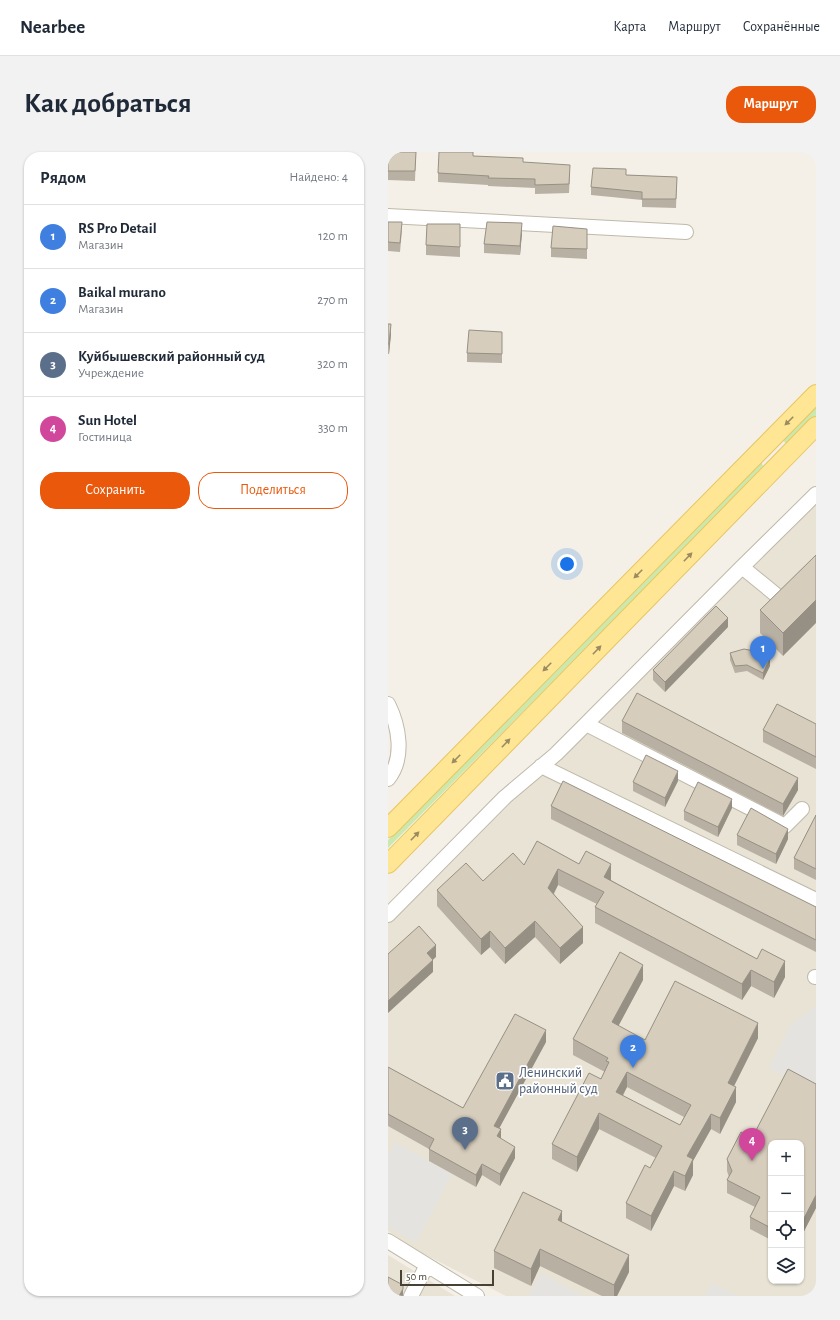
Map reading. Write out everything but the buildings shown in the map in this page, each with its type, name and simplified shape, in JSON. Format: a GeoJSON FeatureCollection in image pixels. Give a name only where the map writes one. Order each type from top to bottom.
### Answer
{"type":"FeatureCollection","features":[{"type":"Feature","properties":{"kind":"main road"},"geometry":{"type":"LineString","coordinates":[[388,828],[816,394]]}},
{"type":"Feature","properties":{"kind":"main road"},"geometry":{"type":"LineString","coordinates":[[388,864],[816,426]]}},
{"type":"Feature","properties":{"kind":"street"},"geometry":{"type":"LineString","coordinates":[[388,216],[686,232]]}},
{"type":"Feature","properties":{"kind":"street"},"geometry":{"type":"LineString","coordinates":[[762,448],[766,460],[780,463]]}},
{"type":"Feature","properties":{"kind":"street"},"geometry":{"type":"LineString","coordinates":[[388,914],[505,797],[586,724],[816,494]]}},
{"type":"Feature","properties":{"kind":"street"},"geometry":{"type":"LineString","coordinates":[[742,567],[775,594]]}},
{"type":"Feature","properties":{"kind":"street"},"geometry":{"type":"LineString","coordinates":[[388,704],[398,730],[398,754],[391,775],[388,779]]}},
{"type":"Feature","properties":{"kind":"street"},"geometry":{"type":"LineString","coordinates":[[586,724],[785,826],[802,809]]}},
{"type":"Feature","properties":{"kind":"street"},"geometry":{"type":"LineString","coordinates":[[541,766],[816,900]]}},
{"type":"Feature","properties":{"kind":"street"},"geometry":{"type":"LineString","coordinates":[[388,1242],[477,1296]]}},
{"type":"Feature","properties":{"kind":"street"},"geometry":{"type":"LineString","coordinates":[[411,1296],[427,1265]]}},
{"type":"Feature","properties":{"kind":"shaded area"},"geometry":{"type":"Polygon","coordinates":[[[816,489],[816,1296],[506,1296],[416,1250],[388,1231],[388,921],[816,489]]]}},
{"type":"Feature","properties":{"kind":"shaded area"},"geometry":{"type":"Polygon","coordinates":[[[816,1006],[816,1092],[769,1068],[790,1026],[816,1006]]]}},
{"type":"Feature","properties":{"kind":"shaded area"},"geometry":{"type":"Polygon","coordinates":[[[395,1142],[452,1174],[416,1243],[388,1227],[388,1156],[395,1142]]]}},
{"type":"Feature","properties":{"kind":"shaded area"},"geometry":{"type":"Polygon","coordinates":[[[388,1255],[455,1296],[388,1296],[388,1255]]]}},
{"type":"Feature","properties":{"kind":"shaded area"},"geometry":{"type":"Polygon","coordinates":[[[541,1273],[583,1296],[528,1296],[541,1273]]]}},
{"type":"Feature","properties":{"kind":"shaded area"},"geometry":{"type":"Polygon","coordinates":[[[712,1283],[738,1296],[705,1296],[712,1283]]]}},
{"type":"Feature","properties":{"kind":"green space"},"geometry":{"type":"Polygon","coordinates":[[[816,403],[816,418],[788,446],[781,438],[816,403]]]}},
{"type":"Feature","properties":{"kind":"green space"},"geometry":{"type":"Polygon","coordinates":[[[761,461],[764,468],[388,848],[388,840],[761,461]]]}},
{"type":"Feature","properties":{"kind":"place","name":"RS Pro Detail"},"geometry":{"type":"Point","coordinates":[763,669]}},
{"type":"Feature","properties":{"kind":"place","name":"Baikal murano"},"geometry":{"type":"Point","coordinates":[633,1068]}},
{"type":"Feature","properties":{"kind":"place","name":"Ленинский районный суд"},"geometry":{"type":"Point","coordinates":[505,1081]}},
{"type":"Feature","properties":{"kind":"place","name":"Куйбышевский районный суд"},"geometry":{"type":"Point","coordinates":[465,1150]}},
{"type":"Feature","properties":{"kind":"place","name":"Sun Hotel"},"geometry":{"type":"Point","coordinates":[752,1161]}}]}
